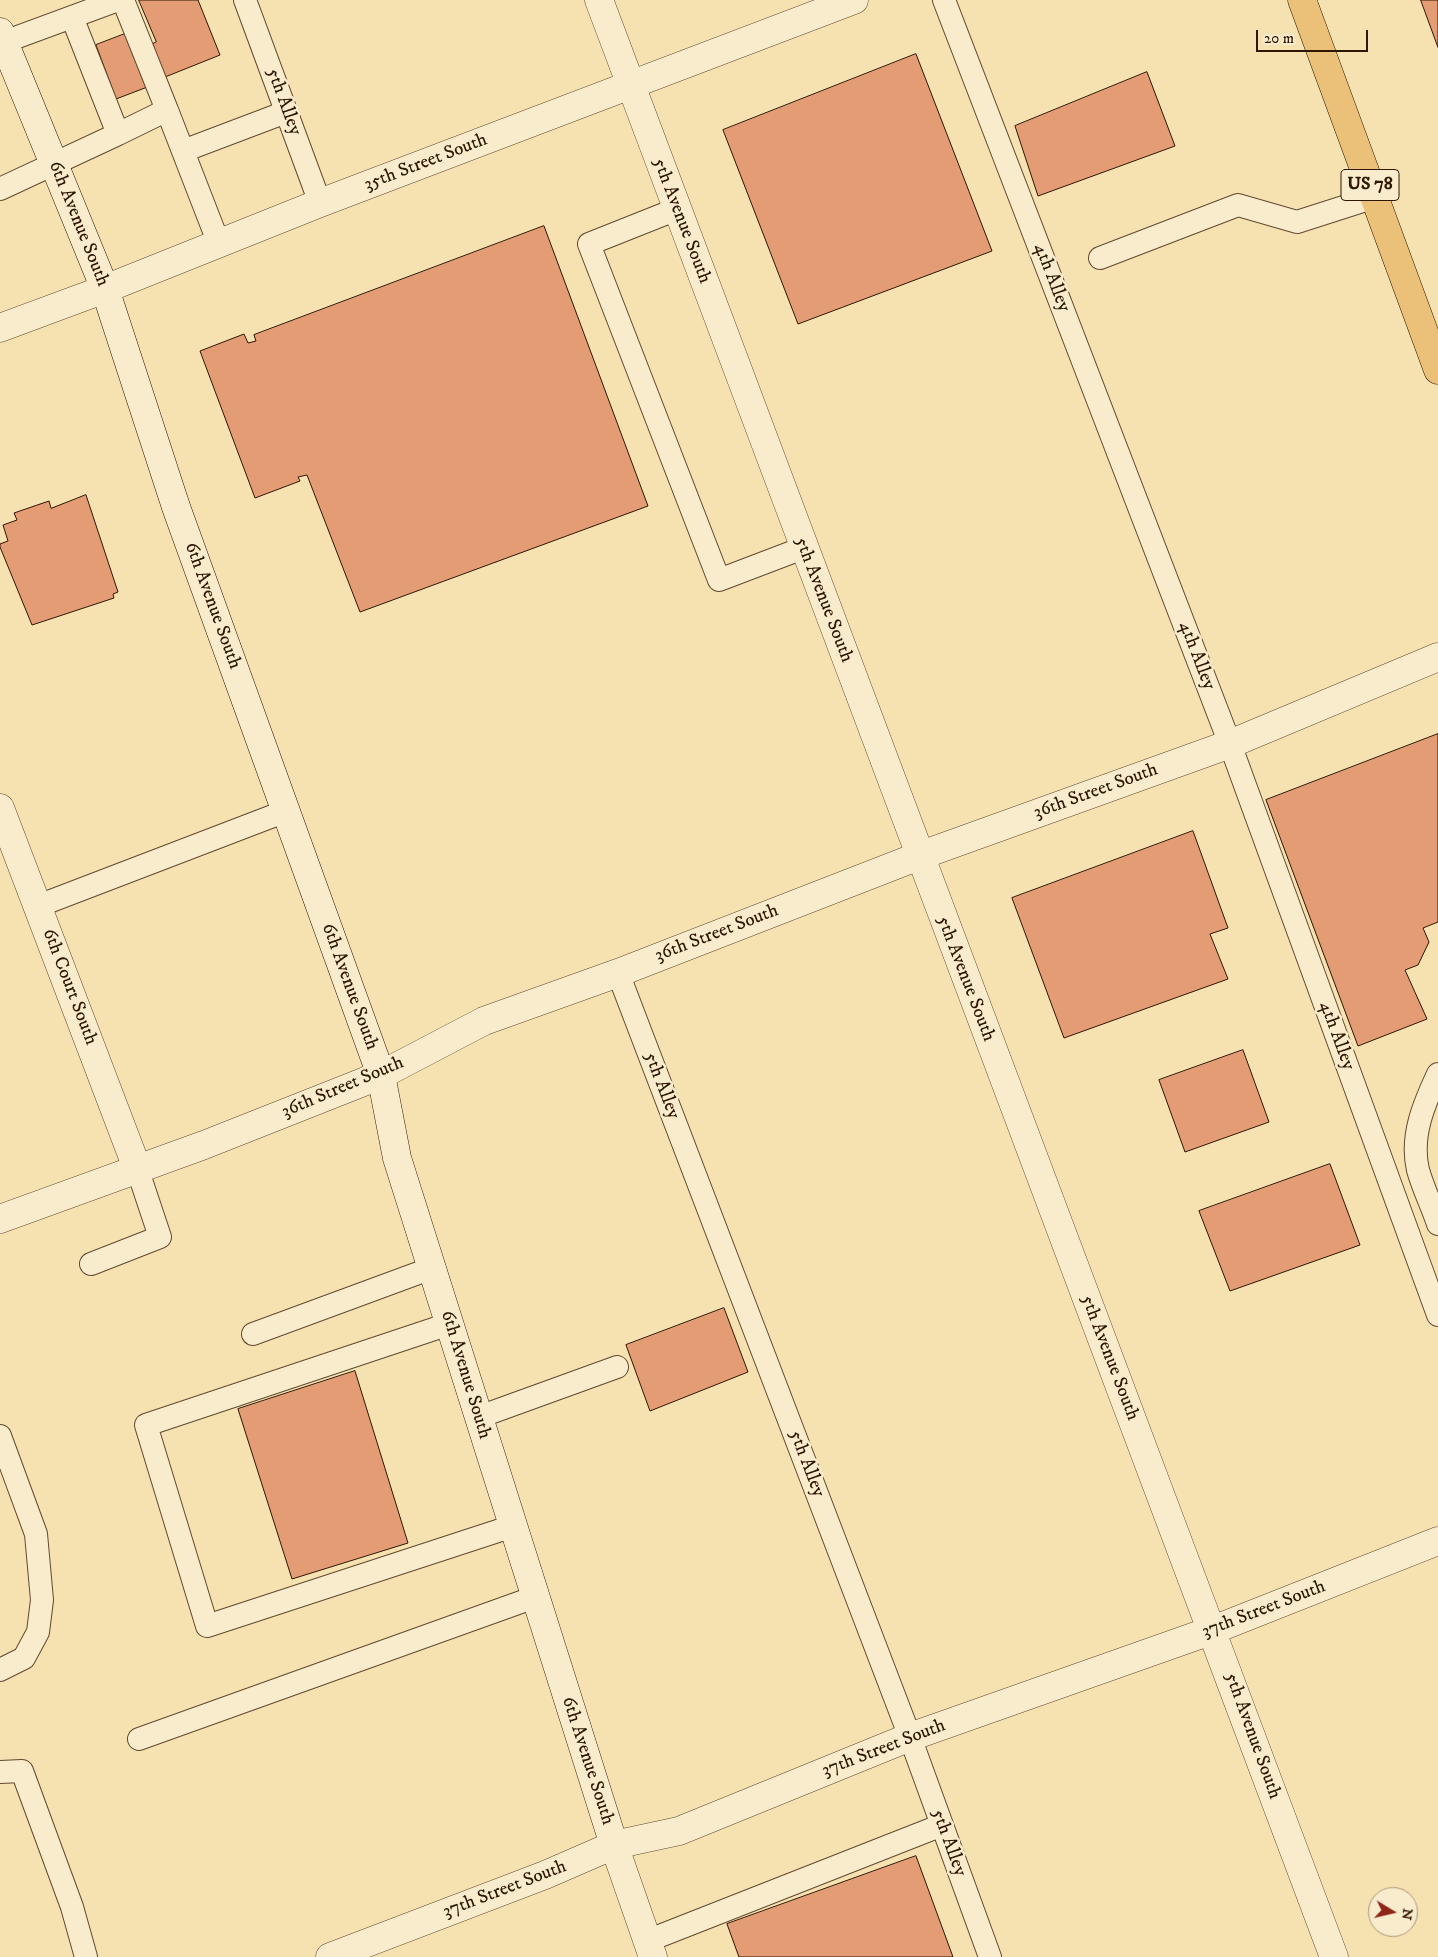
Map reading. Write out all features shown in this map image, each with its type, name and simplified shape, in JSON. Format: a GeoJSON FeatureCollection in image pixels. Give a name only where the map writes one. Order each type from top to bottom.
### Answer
{"type":"FeatureCollection","features":[{"type":"Feature","properties":{"kind":"main road","name":"US 78"},"geometry":{"type":"LineString","coordinates":[[1302,0],[1438,370]]}},
{"type":"Feature","properties":{"kind":"street","name":"5th Avenue South"},"geometry":{"type":"LineString","coordinates":[[599,0],[919,856],[1213,1630],[1334,1957]]}},
{"type":"Feature","properties":{"kind":"street","name":"35th Street South"},"geometry":{"type":"LineString","coordinates":[[0,328],[105,290],[320,203],[854,0]]}},
{"type":"Feature","properties":{"kind":"street","name":"6th Avenue South"},"geometry":{"type":"LineString","coordinates":[[2,37],[105,290],[176,507],[381,1075],[397,1158],[614,1846],[650,1949]]}},
{"type":"Feature","properties":{"kind":"street","name":"36th Street South"},"geometry":{"type":"LineString","coordinates":[[0,1219],[213,1141],[381,1075],[484,1021],[618,973],[919,856],[1230,744],[1438,657]]}},
{"type":"Feature","properties":{"kind":"street","name":"6th Court South"},"geometry":{"type":"LineString","coordinates":[[0,808],[137,1168]]}},
{"type":"Feature","properties":{"kind":"street","name":"37th Street South"},"geometry":{"type":"LineString","coordinates":[[330,1957],[614,1846],[679,1831],[910,1737],[1213,1630],[1438,1541]]}},
{"type":"Feature","properties":{"kind":"lane"},"geometry":{"type":"LineString","coordinates":[[2,37],[72,17],[118,0]]}},
{"type":"Feature","properties":{"kind":"lane"},"geometry":{"type":"LineString","coordinates":[[123,0],[219,244]]}},
{"type":"Feature","properties":{"kind":"lane","name":"5th Alley"},"geometry":{"type":"LineString","coordinates":[[245,0],[320,203]]}},
{"type":"Feature","properties":{"kind":"lane","name":"4th Alley"},"geometry":{"type":"LineString","coordinates":[[944,0],[1230,744],[1438,1315]]}},
{"type":"Feature","properties":{"kind":"lane"},"geometry":{"type":"LineString","coordinates":[[72,17],[118,134]]}},
{"type":"Feature","properties":{"kind":"lane"},"geometry":{"type":"LineString","coordinates":[[0,188],[167,110]]}},
{"type":"Feature","properties":{"kind":"lane"},"geometry":{"type":"LineString","coordinates":[[183,151],[286,112]]}},
{"type":"Feature","properties":{"kind":"lane"},"geometry":{"type":"LineString","coordinates":[[1100,258],[1238,204],[1297,222],[1375,197]]}},
{"type":"Feature","properties":{"kind":"lane"},"geometry":{"type":"LineString","coordinates":[[677,209],[589,244],[719,580],[804,548]]}},
{"type":"Feature","properties":{"kind":"lane"},"geometry":{"type":"LineString","coordinates":[[38,906],[286,811]]}},
{"type":"Feature","properties":{"kind":"lane","name":"5th Alley"},"geometry":{"type":"LineString","coordinates":[[618,973],[910,1737],[990,1957]]}},
{"type":"Feature","properties":{"kind":"lane"},"geometry":{"type":"LineString","coordinates":[[1438,1074],[1422,1110],[1416,1137],[1418,1169],[1438,1224]]}},
{"type":"Feature","properties":{"kind":"lane"},"geometry":{"type":"LineString","coordinates":[[91,1264],[160,1237],[137,1168]]}},
{"type":"Feature","properties":{"kind":"lane"},"geometry":{"type":"LineString","coordinates":[[253,1334],[432,1268]]}},
{"type":"Feature","properties":{"kind":"lane"},"geometry":{"type":"LineString","coordinates":[[449,1324],[146,1425],[206,1626],[513,1526]]}},
{"type":"Feature","properties":{"kind":"lane"},"geometry":{"type":"LineString","coordinates":[[479,1417],[617,1366]]}},
{"type":"Feature","properties":{"kind":"lane"},"geometry":{"type":"LineString","coordinates":[[0,1436],[36,1534],[42,1600],[38,1632],[24,1658],[0,1670]]}},
{"type":"Feature","properties":{"kind":"lane"},"geometry":{"type":"LineString","coordinates":[[139,1739],[536,1597]]}},
{"type":"Feature","properties":{"kind":"lane"},"geometry":{"type":"LineString","coordinates":[[11,1772],[72,1907],[86,1957]]}},
{"type":"Feature","properties":{"kind":"lane"},"geometry":{"type":"LineString","coordinates":[[650,1949],[942,1826]]}},
{"type":"Feature","properties":{"kind":"building"},"geometry":{"type":"Polygon","coordinates":[[[139,0],[198,0],[220,55],[165,77],[152,44],[156,42],[139,0]]]}},
{"type":"Feature","properties":{"kind":"building"},"geometry":{"type":"Polygon","coordinates":[[[1421,0],[1438,0],[1438,47],[1421,0]]]}},
{"type":"Feature","properties":{"kind":"building"},"geometry":{"type":"Polygon","coordinates":[[[130,32],[150,86],[116,99],[96,45],[130,32]]]}},
{"type":"Feature","properties":{"kind":"building"},"geometry":{"type":"Polygon","coordinates":[[[916,54],[992,251],[798,324],[723,130],[916,54]]]}},
{"type":"Feature","properties":{"kind":"building"},"geometry":{"type":"Polygon","coordinates":[[[1147,72],[1175,146],[1038,196],[1015,126],[1147,72]]]}},
{"type":"Feature","properties":{"kind":"building"},"geometry":{"type":"Polygon","coordinates":[[[544,226],[648,506],[360,612],[307,475],[298,477],[300,481],[255,498],[200,351],[244,334],[248,343],[256,341],[254,335],[544,226]]]}},
{"type":"Feature","properties":{"kind":"building"},"geometry":{"type":"Polygon","coordinates":[[[86,495],[118,592],[113,594],[114,598],[32,625],[0,547],[0,544],[8,541],[3,525],[17,520],[14,513],[49,501],[51,508],[86,495]]]}},
{"type":"Feature","properties":{"kind":"building"},"geometry":{"type":"Polygon","coordinates":[[[1438,734],[1438,922],[1423,928],[1429,942],[1418,965],[1405,970],[1427,1019],[1358,1046],[1266,800],[1438,734]]]}},
{"type":"Feature","properties":{"kind":"building"},"geometry":{"type":"Polygon","coordinates":[[[1193,831],[1228,928],[1210,934],[1228,979],[1064,1038],[1012,898],[1193,831]]]}},
{"type":"Feature","properties":{"kind":"building"},"geometry":{"type":"Polygon","coordinates":[[[1243,1050],[1269,1122],[1185,1152],[1159,1080],[1243,1050]]]}},
{"type":"Feature","properties":{"kind":"building"},"geometry":{"type":"Polygon","coordinates":[[[1330,1164],[1360,1245],[1230,1291],[1199,1211],[1330,1164]]]}},
{"type":"Feature","properties":{"kind":"building"},"geometry":{"type":"Polygon","coordinates":[[[724,1308],[748,1372],[650,1411],[626,1345],[724,1308]]]}},
{"type":"Feature","properties":{"kind":"building"},"geometry":{"type":"Polygon","coordinates":[[[355,1371],[408,1543],[292,1579],[238,1409],[355,1371]]]}},
{"type":"Feature","properties":{"kind":"building"},"geometry":{"type":"Polygon","coordinates":[[[916,1856],[953,1957],[739,1957],[727,1924],[916,1856]]]}}]}
